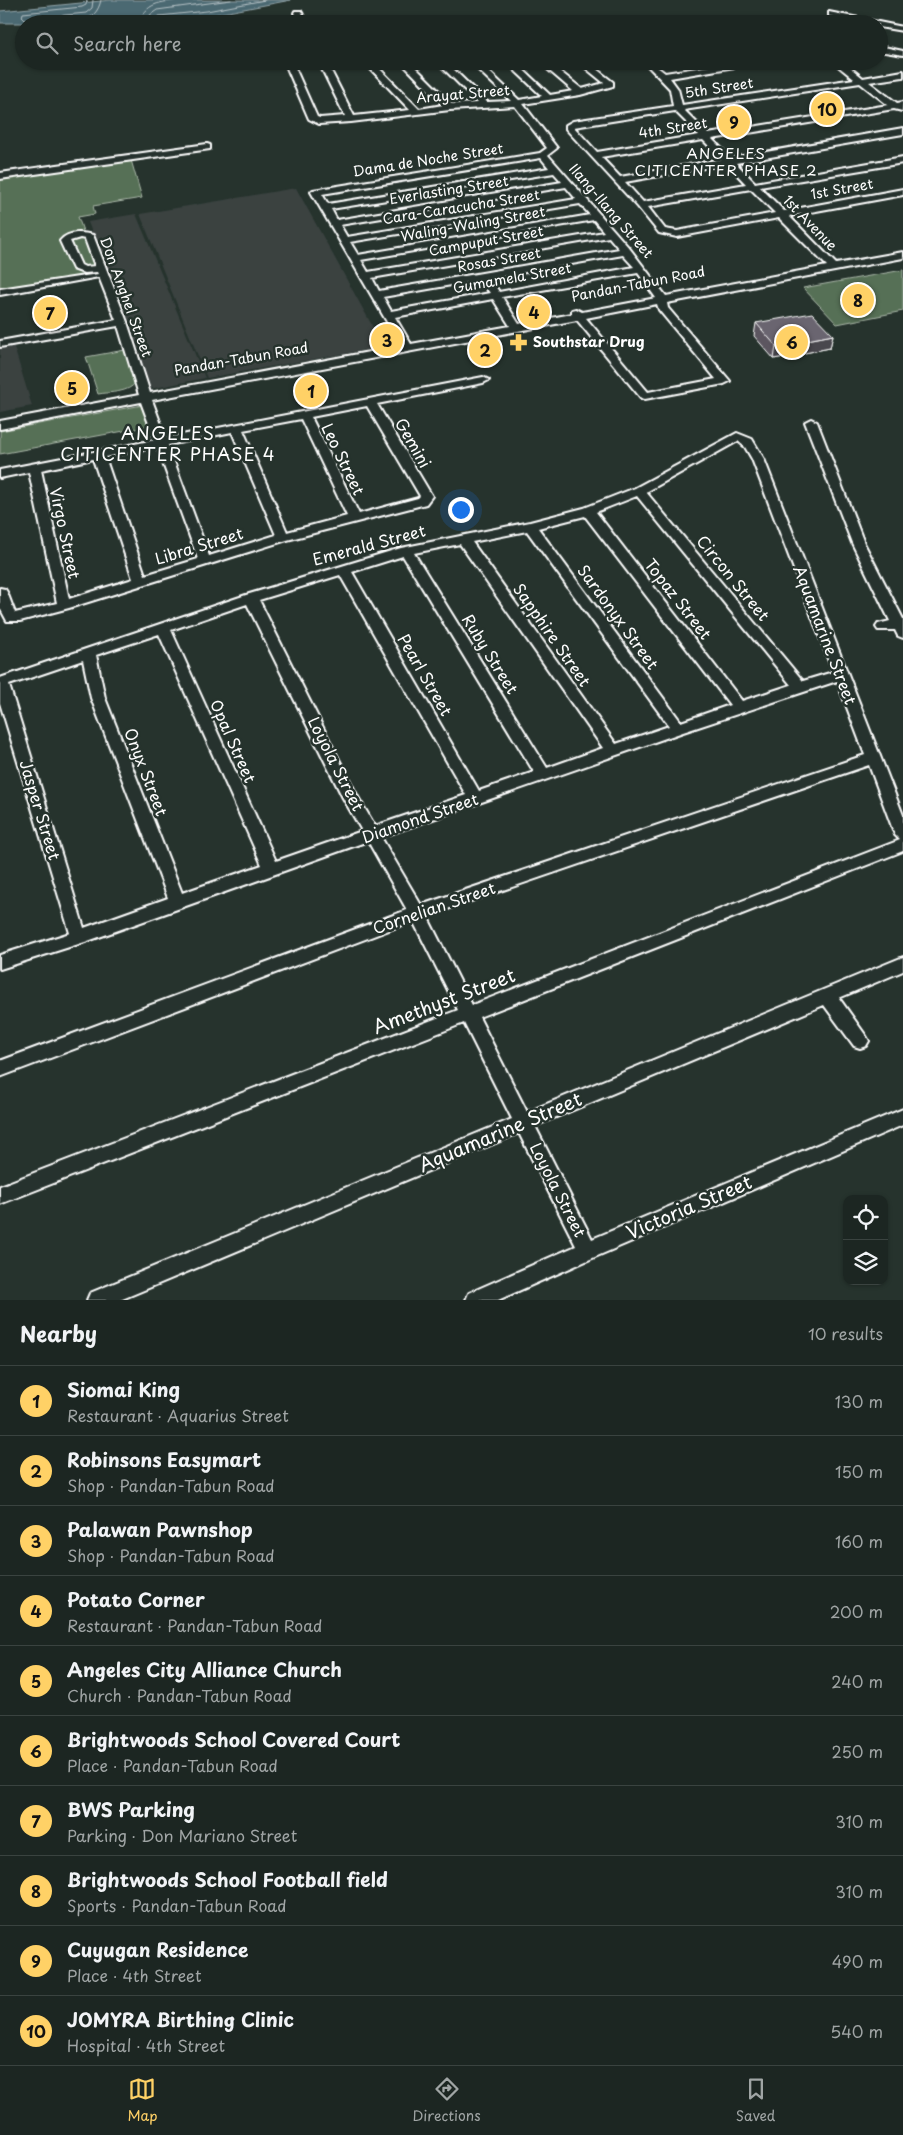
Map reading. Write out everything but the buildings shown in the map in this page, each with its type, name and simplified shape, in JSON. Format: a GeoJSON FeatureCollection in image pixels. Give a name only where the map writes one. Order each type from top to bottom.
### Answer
{"type":"FeatureCollection","features":[{"type":"Feature","properties":{"kind":"street"},"geometry":{"type":"LineString","coordinates":[[832,14],[836,15]]}},
{"type":"Feature","properties":{"kind":"street"},"geometry":{"type":"LineString","coordinates":[[888,26],[903,29]]}},
{"type":"Feature","properties":{"kind":"street"},"geometry":{"type":"LineString","coordinates":[[888,50],[903,53]]}},
{"type":"Feature","properties":{"kind":"street","name":"Arayat Street"},"geometry":{"type":"LineString","coordinates":[[292,70],[314,119],[351,119],[450,107],[516,103],[580,92],[610,84],[593,70]]}},
{"type":"Feature","properties":{"kind":"street"},"geometry":{"type":"LineString","coordinates":[[326,70],[351,119]]}},
{"type":"Feature","properties":{"kind":"street"},"geometry":{"type":"LineString","coordinates":[[376,70],[416,111]]}},
{"type":"Feature","properties":{"kind":"street"},"geometry":{"type":"LineString","coordinates":[[413,70],[450,107]]}},
{"type":"Feature","properties":{"kind":"street"},"geometry":{"type":"LineString","coordinates":[[449,70],[485,105]]}},
{"type":"Feature","properties":{"kind":"street"},"geometry":{"type":"LineString","coordinates":[[482,70],[516,103],[552,146],[544,155]]}},
{"type":"Feature","properties":{"kind":"street"},"geometry":{"type":"LineString","coordinates":[[519,70],[549,98]]}},
{"type":"Feature","properties":{"kind":"street"},"geometry":{"type":"LineString","coordinates":[[553,70],[580,92]]}},
{"type":"Feature","properties":{"kind":"street","name":"1st Avenue"},"geometry":{"type":"LineString","coordinates":[[657,70],[677,92],[677,108],[832,266]]}},
{"type":"Feature","properties":{"kind":"street"},"geometry":{"type":"LineString","coordinates":[[664,76],[702,70]]}},
{"type":"Feature","properties":{"kind":"street"},"geometry":{"type":"LineString","coordinates":[[848,70],[899,106],[903,113]]}},
{"type":"Feature","properties":{"kind":"street","name":"5th Street"},"geometry":{"type":"LineString","coordinates":[[595,155],[569,128],[570,125],[903,74]]}},
{"type":"Feature","properties":{"kind":"street","name":"4th Street"},"geometry":{"type":"LineString","coordinates":[[595,155],[899,106]]}},
{"type":"Feature","properties":{"kind":"street"},"geometry":{"type":"LineString","coordinates":[[619,180],[903,131]]}},
{"type":"Feature","properties":{"kind":"street"},"geometry":{"type":"LineString","coordinates":[[0,176],[207,147]]}},
{"type":"Feature","properties":{"kind":"street","name":"Ilang-Ilang Street"},"geometry":{"type":"LineString","coordinates":[[544,155],[641,269],[662,298],[663,308],[724,381],[645,396],[578,314]]}},
{"type":"Feature","properties":{"kind":"street","name":"Dama de Noche Street"},"geometry":{"type":"LineString","coordinates":[[325,207],[316,192],[544,155]]}},
{"type":"Feature","properties":{"kind":"street"},"geometry":{"type":"LineString","coordinates":[[595,155],[641,204],[903,160]]}},
{"type":"Feature","properties":{"kind":"street"},"geometry":{"type":"LineString","coordinates":[[407,347],[325,207],[556,170]]}},
{"type":"Feature","properties":{"kind":"street"},"geometry":{"type":"LineString","coordinates":[[414,176],[484,276],[515,326]]}},
{"type":"Feature","properties":{"kind":"street","name":"Everlasting Street"},"geometry":{"type":"LineString","coordinates":[[334,223],[568,184]]}},
{"type":"Feature","properties":{"kind":"street","name":"1st Street"},"geometry":{"type":"LineString","coordinates":[[641,204],[662,231],[668,234],[676,234],[903,192]]}},
{"type":"Feature","properties":{"kind":"street","name":"Cara-Caracucha Street"},"geometry":{"type":"LineString","coordinates":[[344,240],[582,200]]}},
{"type":"Feature","properties":{"kind":"street","name":"Waling-Waling Street"},"geometry":{"type":"LineString","coordinates":[[355,258],[596,217]]}},
{"type":"Feature","properties":{"kind":"street","name":"Campuput Street"},"geometry":{"type":"LineString","coordinates":[[365,276],[611,234]]}},
{"type":"Feature","properties":{"kind":"street","name":"Don Anghel Street"},"geometry":{"type":"LineString","coordinates":[[102,271],[84,270],[77,267],[65,241],[75,235],[89,237],[122,322],[161,442],[205,562]]}},
{"type":"Feature","properties":{"kind":"street","name":"Pandan-Tabun Road"},"geometry":{"type":"LineString","coordinates":[[832,266],[903,250]]}},
{"type":"Feature","properties":{"kind":"street","name":"Rosas Street"},"geometry":{"type":"LineString","coordinates":[[376,295],[626,251]]}},
{"type":"Feature","properties":{"kind":"street","name":"Pandan-Tabun Road"},"geometry":{"type":"LineString","coordinates":[[0,418],[407,347],[832,266],[903,255]]}},
{"type":"Feature","properties":{"kind":"street","name":"Gumamela Street"},"geometry":{"type":"LineString","coordinates":[[388,315],[641,269]]}},
{"type":"Feature","properties":{"kind":"street"},"geometry":{"type":"LineString","coordinates":[[0,292],[102,271]]}},
{"type":"Feature","properties":{"kind":"street"},"geometry":{"type":"LineString","coordinates":[[0,344],[122,322]]}},
{"type":"Feature","properties":{"kind":"street"},"geometry":{"type":"LineString","coordinates":[[0,474],[483,380]]}},
{"type":"Feature","properties":{"kind":"street","name":"Pandan-Tabun Road"},"geometry":{"type":"LineString","coordinates":[[0,425],[145,394]]}},
{"type":"Feature","properties":{"kind":"street","name":"Gemini"},"geometry":{"type":"LineString","coordinates":[[370,401],[426,496],[422,501]]}},
{"type":"Feature","properties":{"kind":"street","name":"Leo Street"},"geometry":{"type":"LineString","coordinates":[[304,414],[354,517]]}},
{"type":"Feature","properties":{"kind":"street"},"geometry":{"type":"LineString","coordinates":[[811,422],[858,543],[901,627],[882,628]]}},
{"type":"Feature","properties":{"kind":"street"},"geometry":{"type":"LineString","coordinates":[[236,427],[283,537]]}},
{"type":"Feature","properties":{"kind":"street","name":"Emerald Street"},"geometry":{"type":"LineString","coordinates":[[0,683],[252,598],[406,551],[530,526],[588,511],[639,491],[737,437],[744,438]]}},
{"type":"Feature","properties":{"kind":"street","name":"Aquamarine Street"},"geometry":{"type":"LineString","coordinates":[[744,438],[748,440],[758,459],[903,835]]}},
{"type":"Feature","properties":{"kind":"street"},"geometry":{"type":"LineString","coordinates":[[98,455],[140,581]]}},
{"type":"Feature","properties":{"kind":"street","name":"Virgo Street"},"geometry":{"type":"LineString","coordinates":[[34,467],[64,606]]}},
{"type":"Feature","properties":{"kind":"street","name":"Circon Street"},"geometry":{"type":"LineString","coordinates":[[639,491],[800,687]]}},
{"type":"Feature","properties":{"kind":"street","name":"Libra Street"},"geometry":{"type":"LineString","coordinates":[[0,593],[12,618],[20,617],[64,606],[283,537],[354,517],[422,501]]}},
{"type":"Feature","properties":{"kind":"street","name":"Topaz Street"},"geometry":{"type":"LineString","coordinates":[[588,511],[740,708]]}},
{"type":"Feature","properties":{"kind":"street","name":"Sardonyx Street"},"geometry":{"type":"LineString","coordinates":[[530,526],[678,728]]}},
{"type":"Feature","properties":{"kind":"street","name":"Sapphire Street"},"geometry":{"type":"LineString","coordinates":[[463,540],[613,751]]}},
{"type":"Feature","properties":{"kind":"street","name":"Ruby Street"},"geometry":{"type":"LineString","coordinates":[[406,551],[544,775]]}},
{"type":"Feature","properties":{"kind":"street","name":"Pearl Street"},"geometry":{"type":"LineString","coordinates":[[344,570],[475,798]]}},
{"type":"Feature","properties":{"kind":"street","name":"Loyola Street"},"geometry":{"type":"LineString","coordinates":[[252,598],[351,798],[374,834],[417,913],[467,1015],[524,1122],[588,1250]]}},
{"type":"Feature","properties":{"kind":"street","name":"Opal Street"},"geometry":{"type":"LineString","coordinates":[[163,628],[271,868]]}},
{"type":"Feature","properties":{"kind":"street","name":"Onyx Street"},"geometry":{"type":"LineString","coordinates":[[89,653],[98,698],[177,901]]}},
{"type":"Feature","properties":{"kind":"street","name":"Diamond Street"},"geometry":{"type":"LineString","coordinates":[[0,962],[79,937],[271,868],[678,728],[841,675]]}},
{"type":"Feature","properties":{"kind":"street","name":"Jasper Street"},"geometry":{"type":"LineString","coordinates":[[0,683],[79,937]]}},
{"type":"Feature","properties":{"kind":"street","name":"Cornelian Street"},"geometry":{"type":"LineString","coordinates":[[0,1069],[417,913],[872,758]]}},
{"type":"Feature","properties":{"kind":"street","name":"Amethyst Street"},"geometry":{"type":"LineString","coordinates":[[0,1195],[903,845]]}},
{"type":"Feature","properties":{"kind":"street","name":"Aquamarine Street"},"geometry":{"type":"LineString","coordinates":[[97,1300],[903,964]]}},
{"type":"Feature","properties":{"kind":"street"},"geometry":{"type":"LineString","coordinates":[[827,996],[860,1041]]}},
{"type":"Feature","properties":{"kind":"street","name":"Victoria Street"},"geometry":{"type":"LineString","coordinates":[[476,1300],[588,1250],[903,1117]]}},
{"type":"Feature","properties":{"kind":"shaded area"},"geometry":{"type":"Polygon","coordinates":[[[296,188],[384,347],[207,378],[140,214],[296,188]]]}},
{"type":"Feature","properties":{"kind":"shaded area"},"geometry":{"type":"Polygon","coordinates":[[[136,214],[205,378],[150,389],[88,222],[136,214]]]}},
{"type":"Feature","properties":{"kind":"shaded area"},"geometry":{"type":"Polygon","coordinates":[[[13,344],[32,406],[0,412],[0,346],[13,344]]]}},
{"type":"Feature","properties":{"kind":"green space"},"geometry":{"type":"Polygon","coordinates":[[[131,160],[142,198],[93,206],[95,214],[78,217],[98,273],[0,290],[0,179],[131,160]]]}},
{"type":"Feature","properties":{"kind":"green space"},"geometry":{"type":"Polygon","coordinates":[[[903,270],[903,311],[837,324],[803,288],[903,270]]]}},
{"type":"Feature","properties":{"kind":"green space"},"geometry":{"type":"Polygon","coordinates":[[[125,350],[136,382],[133,386],[124,390],[98,394],[86,357],[125,350]]]}},
{"type":"Feature","properties":{"kind":"green space"},"geometry":{"type":"Polygon","coordinates":[[[143,405],[151,426],[0,454],[0,431],[143,405]]]}},
{"type":"Feature","properties":{"kind":"water"},"geometry":{"type":"Polygon","coordinates":[[[111,0],[291,0],[212,15],[15,15],[15,23],[0,23],[0,11],[111,0]]]}},
{"type":"Feature","properties":{"kind":"place","name":"JOMYRA Birthing Clinic"},"geometry":{"type":"Point","coordinates":[827,109]}},
{"type":"Feature","properties":{"kind":"place","name":"Cuyugan Residence"},"geometry":{"type":"Point","coordinates":[734,122]}},
{"type":"Feature","properties":{"kind":"place","name":"Brightwoods School Football field"},"geometry":{"type":"Point","coordinates":[858,300]}},
{"type":"Feature","properties":{"kind":"place","name":"Potato Corner"},"geometry":{"type":"Point","coordinates":[534,312]}},
{"type":"Feature","properties":{"kind":"place","name":"BWS Parking"},"geometry":{"type":"Point","coordinates":[50,313]}},
{"type":"Feature","properties":{"kind":"place","name":"Palawan Pawnshop"},"geometry":{"type":"Point","coordinates":[387,340]}},
{"type":"Feature","properties":{"kind":"place","name":"Southstar Drug"},"geometry":{"type":"Point","coordinates":[519,342]}},
{"type":"Feature","properties":{"kind":"place","name":"Brightwoods School Covered Court"},"geometry":{"type":"Point","coordinates":[792,342]}},
{"type":"Feature","properties":{"kind":"place","name":"Robinsons Easymart"},"geometry":{"type":"Point","coordinates":[485,350]}},
{"type":"Feature","properties":{"kind":"place","name":"Angeles City Alliance Church"},"geometry":{"type":"Point","coordinates":[72,388]}},
{"type":"Feature","properties":{"kind":"place","name":"Siomai King"},"geometry":{"type":"Point","coordinates":[311,391]}},
{"type":"Feature","properties":{"kind":"district","name":"ANGELES CITICENTER PHASE 2"},"geometry":{"type":"Point","coordinates":[726,162]}},
{"type":"Feature","properties":{"kind":"district","name":"ANGELES CITICENTER PHASE 4"},"geometry":{"type":"Point","coordinates":[168,444]}}]}
